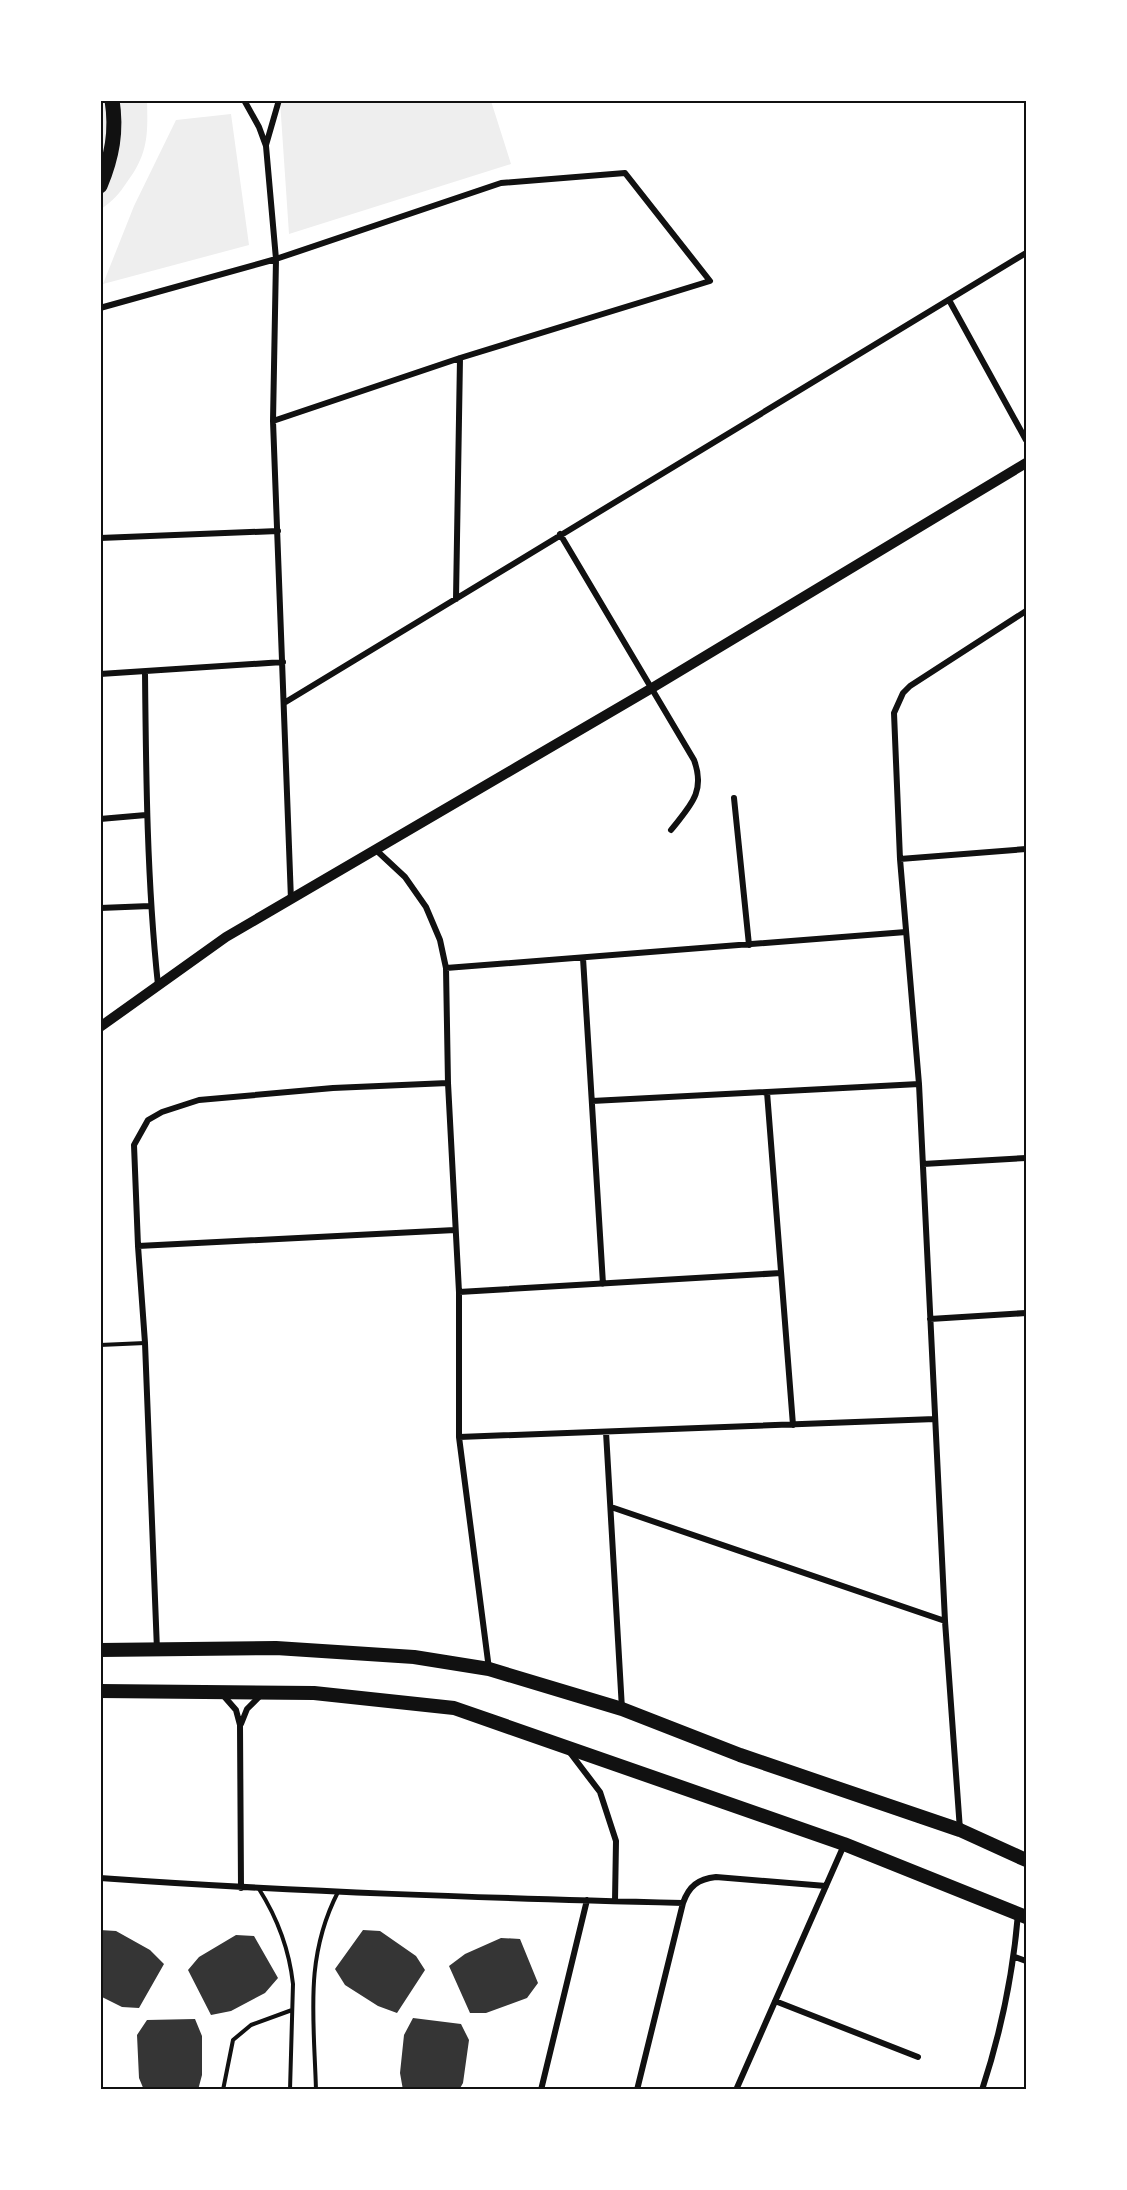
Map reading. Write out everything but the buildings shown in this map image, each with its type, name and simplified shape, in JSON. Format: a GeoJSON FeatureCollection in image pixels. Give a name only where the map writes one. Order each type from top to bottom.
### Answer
{"type":"FeatureCollection","features":[{"type":"Feature","properties":{"kind":"highway"},"geometry":{"type":"LineString","coordinates":[[100,186],[112,152],[115,134],[112,100]]}},
{"type":"Feature","properties":{"kind":"highway"},"geometry":{"type":"LineString","coordinates":[[100,1650],[287,1649],[414,1657],[489,1670],[622,1709],[740,1755],[960,1830],[1026,1860]]}},
{"type":"Feature","properties":{"kind":"highway"},"geometry":{"type":"LineString","coordinates":[[100,1691],[314,1693],[454,1708],[844,1844],[1022,1915]]}},
{"type":"Feature","properties":{"kind":"street"},"geometry":{"type":"LineString","coordinates":[[244,100],[259,127],[266,146],[276,259],[273,420],[291,900]]}},
{"type":"Feature","properties":{"kind":"street"},"geometry":{"type":"LineString","coordinates":[[266,146],[279,100]]}},
{"type":"Feature","properties":{"kind":"street"},"geometry":{"type":"LineString","coordinates":[[100,308],[276,259],[501,183],[625,173],[710,281],[460,358],[273,420]]}},
{"type":"Feature","properties":{"kind":"street"},"geometry":{"type":"LineString","coordinates":[[284,703],[1026,254]]}},
{"type":"Feature","properties":{"kind":"street"},"geometry":{"type":"LineString","coordinates":[[949,300],[1026,440]]}},
{"type":"Feature","properties":{"kind":"street"},"geometry":{"type":"LineString","coordinates":[[456,599],[460,358]]}},
{"type":"Feature","properties":{"kind":"street"},"geometry":{"type":"LineString","coordinates":[[100,1026],[226,937],[652,688],[1026,463]]}},
{"type":"Feature","properties":{"kind":"street"},"geometry":{"type":"LineString","coordinates":[[100,538],[278,531]]}},
{"type":"Feature","properties":{"kind":"street"},"geometry":{"type":"LineString","coordinates":[[560,534],[698,770],[699,780],[694,801],[671,830]]}},
{"type":"Feature","properties":{"kind":"street"},"geometry":{"type":"LineString","coordinates":[[960,1830],[945,1621],[919,1084],[900,860],[893,723],[897,702],[910,686],[1026,611]]}},
{"type":"Feature","properties":{"kind":"street"},"geometry":{"type":"LineString","coordinates":[[100,674],[283,662]]}},
{"type":"Feature","properties":{"kind":"street"},"geometry":{"type":"LineString","coordinates":[[145,672],[146,815],[150,906],[158,985]]}},
{"type":"Feature","properties":{"kind":"street"},"geometry":{"type":"LineString","coordinates":[[734,798],[749,945]]}},
{"type":"Feature","properties":{"kind":"street"},"geometry":{"type":"LineString","coordinates":[[100,819],[146,815]]}},
{"type":"Feature","properties":{"kind":"street"},"geometry":{"type":"LineString","coordinates":[[900,860],[1026,849]]}},
{"type":"Feature","properties":{"kind":"street"},"geometry":{"type":"LineString","coordinates":[[376,850],[405,877],[426,907],[440,940],[446,968],[448,1083],[459,1292],[459,1437],[489,1670]]}},
{"type":"Feature","properties":{"kind":"street"},"geometry":{"type":"LineString","coordinates":[[100,908],[150,906]]}},
{"type":"Feature","properties":{"kind":"street"},"geometry":{"type":"LineString","coordinates":[[446,968],[906,932]]}},
{"type":"Feature","properties":{"kind":"street"},"geometry":{"type":"LineString","coordinates":[[583,958],[603,1284]]}},
{"type":"Feature","properties":{"kind":"street"},"geometry":{"type":"LineString","coordinates":[[157,1650],[145,1343],[134,1145],[148,1120],[162,1112],[199,1100],[333,1088],[448,1083]]}},
{"type":"Feature","properties":{"kind":"street"},"geometry":{"type":"LineString","coordinates":[[592,1101],[919,1084]]}},
{"type":"Feature","properties":{"kind":"street"},"geometry":{"type":"LineString","coordinates":[[767,1092],[793,1425]]}},
{"type":"Feature","properties":{"kind":"street"},"geometry":{"type":"LineString","coordinates":[[923,1164],[1026,1158]]}},
{"type":"Feature","properties":{"kind":"street"},"geometry":{"type":"LineString","coordinates":[[138,1246],[455,1230]]}},
{"type":"Feature","properties":{"kind":"street"},"geometry":{"type":"LineString","coordinates":[[459,1292],[781,1274]]}},
{"type":"Feature","properties":{"kind":"street"},"geometry":{"type":"LineString","coordinates":[[930,1319],[1026,1313]]}},
{"type":"Feature","properties":{"kind":"street"},"geometry":{"type":"LineString","coordinates":[[459,1437],[935,1419]]}},
{"type":"Feature","properties":{"kind":"street"},"geometry":{"type":"LineString","coordinates":[[606,1432],[622,1709]]}},
{"type":"Feature","properties":{"kind":"street"},"geometry":{"type":"LineString","coordinates":[[611,1507],[945,1621]]}},
{"type":"Feature","properties":{"kind":"street"},"geometry":{"type":"LineString","coordinates":[[219,1692],[231,1702],[239,1717],[240,1725],[241,1888]]}},
{"type":"Feature","properties":{"kind":"street"},"geometry":{"type":"LineString","coordinates":[[240,1725],[252,1703],[265,1692]]}},
{"type":"Feature","properties":{"kind":"street"},"geometry":{"type":"LineString","coordinates":[[565,1746],[600,1792],[616,1841],[615,1901]]}},
{"type":"Feature","properties":{"kind":"street"},"geometry":{"type":"LineString","coordinates":[[736,2090],[844,1844]]}},
{"type":"Feature","properties":{"kind":"street"},"geometry":{"type":"LineString","coordinates":[[637,2090],[683,1903],[687,1892],[694,1884],[704,1878],[716,1877],[826,1886]]}},
{"type":"Feature","properties":{"kind":"street"},"geometry":{"type":"LineString","coordinates":[[100,1878],[259,1889],[683,1903]]}},
{"type":"Feature","properties":{"kind":"street"},"geometry":{"type":"LineString","coordinates":[[541,2090],[587,1900]]}},
{"type":"Feature","properties":{"kind":"street"},"geometry":{"type":"LineString","coordinates":[[982,2090],[1002,2024],[1022,1915]]}},
{"type":"Feature","properties":{"kind":"street"},"geometry":{"type":"LineString","coordinates":[[1014,1957],[1026,1961]]}},
{"type":"Feature","properties":{"kind":"street"},"geometry":{"type":"LineString","coordinates":[[775,2001],[918,2057]]}},
{"type":"Feature","properties":{"kind":"lane"},"geometry":{"type":"LineString","coordinates":[[100,1345],[145,1343]]}},
{"type":"Feature","properties":{"kind":"lane"},"geometry":{"type":"LineString","coordinates":[[259,1889],[276,1918],[288,1950],[293,1984],[290,2090]]}},
{"type":"Feature","properties":{"kind":"lane"},"geometry":{"type":"LineString","coordinates":[[316,2090],[312,1983],[314,1964],[322,1927],[338,1892]]}},
{"type":"Feature","properties":{"kind":"lane"},"geometry":{"type":"LineString","coordinates":[[223,2090],[233,2040],[251,2025],[292,2010]]}},
{"type":"Feature","properties":{"kind":"shaded area"},"geometry":{"type":"Polygon","coordinates":[[[101,101],[147,101],[147,134],[143,153],[134,172],[118,194],[101,209],[101,101]]]}},
{"type":"Feature","properties":{"kind":"shaded area"},"geometry":{"type":"Polygon","coordinates":[[[280,101],[491,101],[511,164],[289,234],[280,101]]]}},
{"type":"Feature","properties":{"kind":"shaded area"},"geometry":{"type":"Polygon","coordinates":[[[231,114],[249,245],[103,284],[134,206],[176,120],[231,114]]]}}]}
